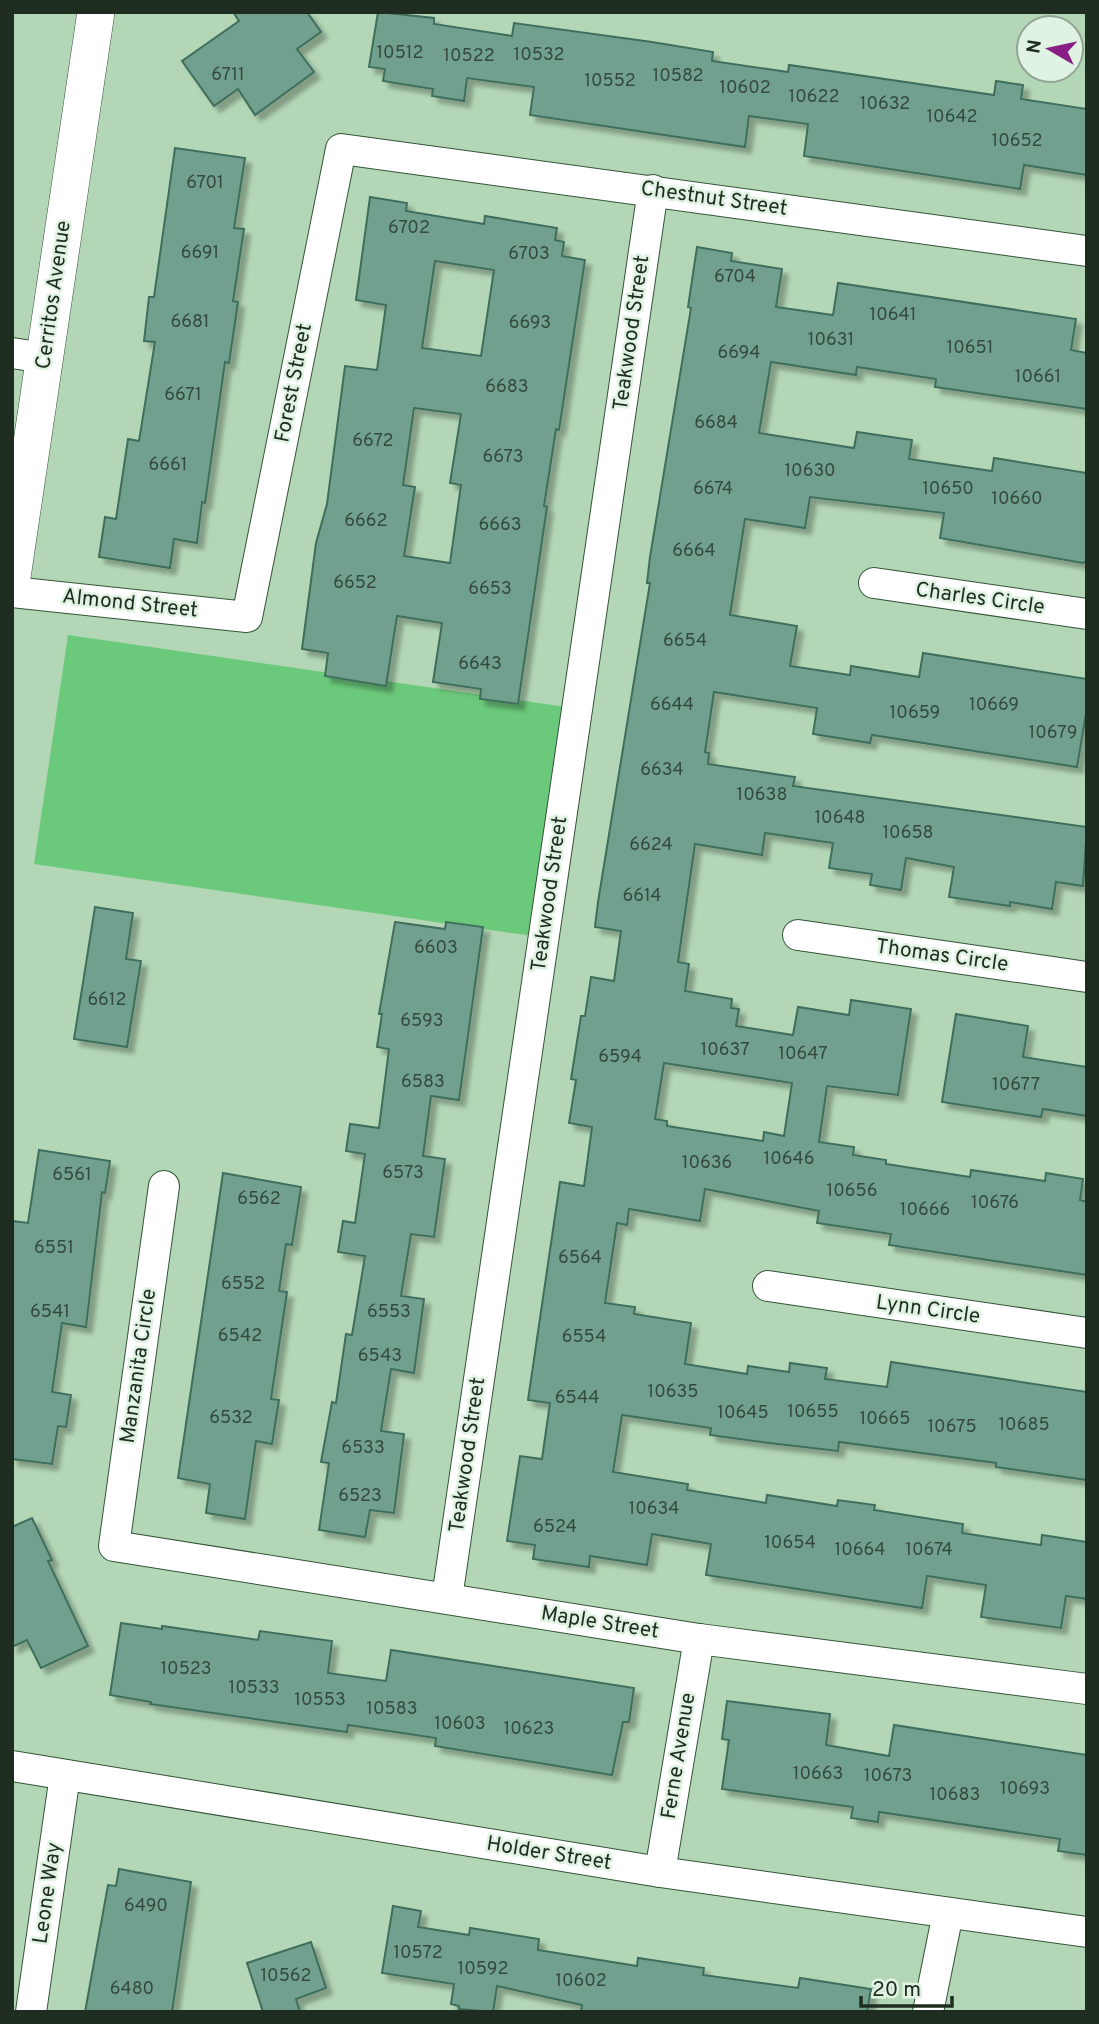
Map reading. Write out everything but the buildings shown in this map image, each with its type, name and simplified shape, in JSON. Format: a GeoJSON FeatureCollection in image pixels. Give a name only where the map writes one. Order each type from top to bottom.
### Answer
{"type":"FeatureCollection","features":[{"type":"Feature","properties":{"kind":"main road","name":"Cerritos Avenue"},"geometry":{"type":"LineString","coordinates":[[12,577],[28,356],[96,12]]}},
{"type":"Feature","properties":{"kind":"street","name":"Chestnut Street"},"geometry":{"type":"LineString","coordinates":[[341,149],[1087,251]]}},
{"type":"Feature","properties":{"kind":"street","name":"Forest Street"},"geometry":{"type":"LineString","coordinates":[[247,617],[341,149]]}},
{"type":"Feature","properties":{"kind":"street","name":"Teakwood Street"},"geometry":{"type":"LineString","coordinates":[[447,1598],[653,190]]}},
{"type":"Feature","properties":{"kind":"street","name":"Charles Circle"},"geometry":{"type":"LineString","coordinates":[[874,583],[1087,614]]}},
{"type":"Feature","properties":{"kind":"street","name":"Almond Street"},"geometry":{"type":"LineString","coordinates":[[12,592],[247,617]]}},
{"type":"Feature","properties":{"kind":"street","name":"Thomas Circle"},"geometry":{"type":"LineString","coordinates":[[798,935],[1087,977]]}},
{"type":"Feature","properties":{"kind":"street","name":"Manzanita Circle"},"geometry":{"type":"LineString","coordinates":[[114,1546],[164,1186]]}},
{"type":"Feature","properties":{"kind":"street","name":"Lynn Circle"},"geometry":{"type":"LineString","coordinates":[[768,1286],[1087,1333]]}},
{"type":"Feature","properties":{"kind":"street","name":"Maple Street"},"geometry":{"type":"LineString","coordinates":[[114,1546],[699,1639],[1087,1689]]}},
{"type":"Feature","properties":{"kind":"street","name":"Ferne Avenue"},"geometry":{"type":"LineString","coordinates":[[660,1872],[699,1639]]}},
{"type":"Feature","properties":{"kind":"street","name":"Holder Street"},"geometry":{"type":"LineString","coordinates":[[12,1766],[660,1872],[1087,1932]]}},
{"type":"Feature","properties":{"kind":"street","name":"Leone Way"},"geometry":{"type":"LineString","coordinates":[[31,2012],[65,1775]]}},
{"type":"Feature","properties":{"kind":"street"},"geometry":{"type":"LineString","coordinates":[[928,2012],[948,1913]]}},
{"type":"Feature","properties":{"kind":"green space"},"geometry":{"type":"Polygon","coordinates":[[[68,635],[566,707],[533,936],[34,864],[68,635]]]}}]}
